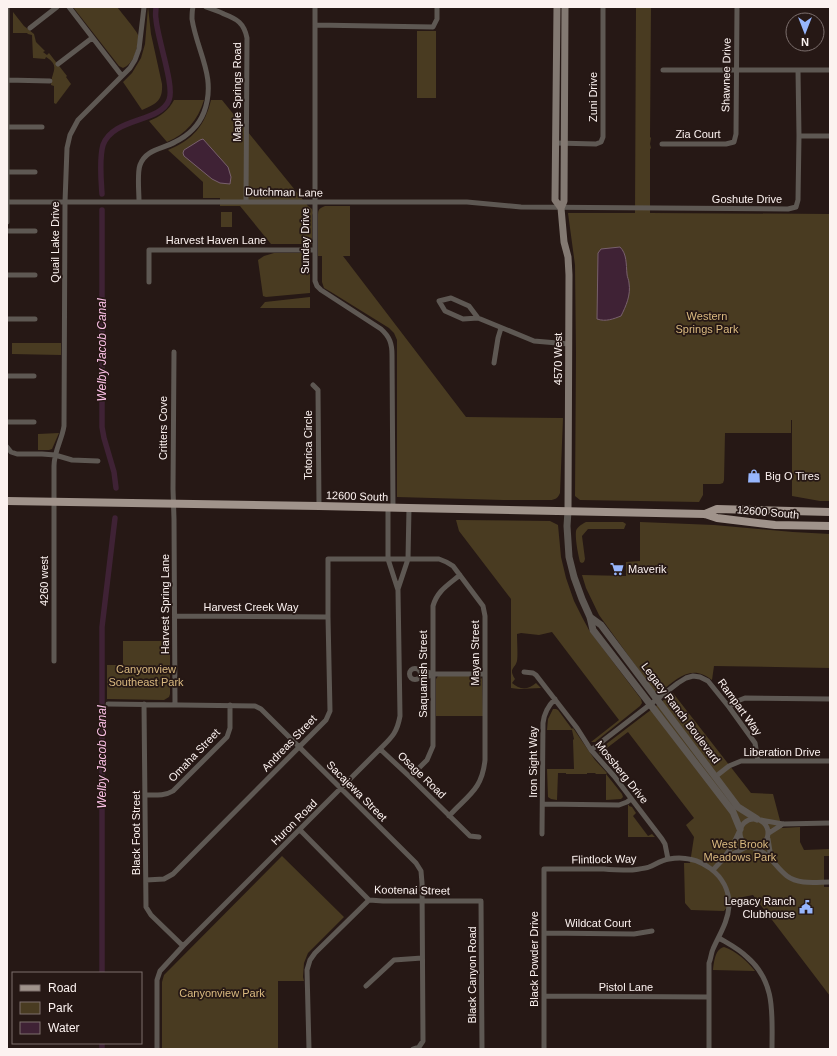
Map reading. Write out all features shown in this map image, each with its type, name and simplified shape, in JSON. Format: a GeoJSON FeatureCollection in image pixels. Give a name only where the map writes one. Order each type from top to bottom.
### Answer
{"type":"FeatureCollection","features":[{"type":"Feature","properties":{"kind":"main road","name":"4570 West"},"geometry":{"type":"LineString","coordinates":[[557,7],[555,200],[561,208]]}},
{"type":"Feature","properties":{"kind":"main road","name":"4570 West"},"geometry":{"type":"LineString","coordinates":[[564,7],[565,143],[564,201],[561,208],[569,275],[568,511]]}},
{"type":"Feature","properties":{"kind":"main road","name":"12600 South"},"geometry":{"type":"LineString","coordinates":[[7,501],[705,514],[717,518],[776,525],[830,526]]}},
{"type":"Feature","properties":{"kind":"main road","name":"12600 South"},"geometry":{"type":"LineString","coordinates":[[705,514],[716,509],[830,512]]}},
{"type":"Feature","properties":{"kind":"street"},"geometry":{"type":"LineString","coordinates":[[7,7],[7,222]]}},
{"type":"Feature","properties":{"kind":"street"},"geometry":{"type":"LineString","coordinates":[[30,28],[57,7]]}},
{"type":"Feature","properties":{"kind":"street"},"geometry":{"type":"LineString","coordinates":[[68,7],[122,76]]}},
{"type":"Feature","properties":{"kind":"street","name":"Quail Lake Drive"},"geometry":{"type":"LineString","coordinates":[[53,502],[54,455],[64,426],[65,202],[66,154],[68,141],[72,130],[81,116],[133,64],[139,49],[144,7]]}},
{"type":"Feature","properties":{"kind":"street"},"geometry":{"type":"LineString","coordinates":[[139,201],[139,169],[143,159],[154,150],[176,142],[193,129],[199,122],[207,102],[209,85],[192,18],[193,7]]}},
{"type":"Feature","properties":{"kind":"street","name":"Maple Springs Road"},"geometry":{"type":"LineString","coordinates":[[206,7],[235,19],[245,30],[247,38],[246,202]]}},
{"type":"Feature","properties":{"kind":"street","name":"Sunday Drive"},"geometry":{"type":"LineString","coordinates":[[315,7],[315,276],[318,288],[381,329],[387,334],[390,340],[392,356],[391,508]]}},
{"type":"Feature","properties":{"kind":"street"},"geometry":{"type":"LineString","coordinates":[[315,25],[433,27],[437,18],[437,7]]}},
{"type":"Feature","properties":{"kind":"street","name":"Zuni Drive"},"geometry":{"type":"LineString","coordinates":[[556,143],[596,144],[601,142],[603,137],[603,7]]}},
{"type":"Feature","properties":{"kind":"street","name":"Shawnee Drive"},"geometry":{"type":"LineString","coordinates":[[734,142],[736,134],[737,7]]}},
{"type":"Feature","properties":{"kind":"street"},"geometry":{"type":"LineString","coordinates":[[58,64],[92,38]]}},
{"type":"Feature","properties":{"kind":"street"},"geometry":{"type":"LineString","coordinates":[[663,70],[830,70]]}},
{"type":"Feature","properties":{"kind":"street","name":"Goshute Drive"},"geometry":{"type":"LineString","coordinates":[[561,208],[788,209],[796,207],[798,200],[799,136],[798,70]]}},
{"type":"Feature","properties":{"kind":"street"},"geometry":{"type":"LineString","coordinates":[[7,80],[50,81]]}},
{"type":"Feature","properties":{"kind":"street"},"geometry":{"type":"LineString","coordinates":[[7,127],[42,127]]}},
{"type":"Feature","properties":{"kind":"street"},"geometry":{"type":"LineString","coordinates":[[799,136],[830,136]]}},
{"type":"Feature","properties":{"kind":"street","name":"Zia Court"},"geometry":{"type":"LineString","coordinates":[[662,144],[726,144],[734,142]]}},
{"type":"Feature","properties":{"kind":"street"},"geometry":{"type":"LineString","coordinates":[[7,171],[35,172]]}},
{"type":"Feature","properties":{"kind":"street","name":"Dutchman Lane"},"geometry":{"type":"LineString","coordinates":[[7,202],[466,202],[521,207],[561,208]]}},
{"type":"Feature","properties":{"kind":"street"},"geometry":{"type":"LineString","coordinates":[[7,231],[35,231]]}},
{"type":"Feature","properties":{"kind":"street","name":"Harvest Haven Lane"},"geometry":{"type":"LineString","coordinates":[[149,282],[149,250],[315,250]]}},
{"type":"Feature","properties":{"kind":"street"},"geometry":{"type":"LineString","coordinates":[[7,275],[35,275]]}},
{"type":"Feature","properties":{"kind":"street"},"geometry":{"type":"LineString","coordinates":[[478,318],[469,306],[451,298],[439,301],[445,311],[463,319],[478,318],[534,341],[569,344]]}},
{"type":"Feature","properties":{"kind":"street"},"geometry":{"type":"LineString","coordinates":[[7,319],[35,319]]}},
{"type":"Feature","properties":{"kind":"street"},"geometry":{"type":"LineString","coordinates":[[494,364],[501,328]]}},
{"type":"Feature","properties":{"kind":"street","name":"Critters Cove"},"geometry":{"type":"LineString","coordinates":[[173,504],[174,352]]}},
{"type":"Feature","properties":{"kind":"street"},"geometry":{"type":"LineString","coordinates":[[7,376],[34,376]]}},
{"type":"Feature","properties":{"kind":"street","name":"Totorica Circle"},"geometry":{"type":"LineString","coordinates":[[313,386],[318,390],[319,506]]}},
{"type":"Feature","properties":{"kind":"street"},"geometry":{"type":"LineString","coordinates":[[7,422],[34,422]]}},
{"type":"Feature","properties":{"kind":"street"},"geometry":{"type":"LineString","coordinates":[[7,447],[11,452],[17,454],[54,455],[72,460],[98,461]]}},
{"type":"Feature","properties":{"kind":"street","name":"4260 west"},"geometry":{"type":"LineString","coordinates":[[53,502],[54,661]]}},
{"type":"Feature","properties":{"kind":"street","name":"Harvest Spring Lane"},"geometry":{"type":"LineString","coordinates":[[173,504],[175,705]]}},
{"type":"Feature","properties":{"kind":"street","name":"Huron Road"},"geometry":{"type":"LineString","coordinates":[[157,1049],[158,975],[160,971],[183,946],[392,737],[398,728],[400,716],[398,590],[388,559],[391,508]]}},
{"type":"Feature","properties":{"kind":"street","name":"Huron Road"},"geometry":{"type":"LineString","coordinates":[[398,590],[408,559],[409,508]]}},
{"type":"Feature","properties":{"kind":"street","name":"Legacy Ranch Boulevard"},"geometry":{"type":"LineString","coordinates":[[568,511],[567,526],[569,556],[574,577],[590,617],[593,630],[653,701],[738,807],[758,819]]}},
{"type":"Feature","properties":{"kind":"street","name":"Mayan Street"},"geometry":{"type":"LineString","coordinates":[[328,559],[439,559],[453,566],[483,606],[485,616],[484,769],[482,778],[477,787],[449,816]]}},
{"type":"Feature","properties":{"kind":"street","name":"Andreas Street"},"geometry":{"type":"LineString","coordinates":[[146,880],[164,879],[173,874],[326,720],[330,711],[328,559]]}},
{"type":"Feature","properties":{"kind":"street","name":"Saquamish Street"},"geometry":{"type":"LineString","coordinates":[[410,777],[427,760],[433,746],[433,606],[439,593],[460,575]]}},
{"type":"Feature","properties":{"kind":"street","name":"Harvest Creek Way"},"geometry":{"type":"LineString","coordinates":[[175,616],[328,617]]}},
{"type":"Feature","properties":{"kind":"street"},"geometry":{"type":"LineString","coordinates":[[409,674],[414,668],[418,669],[420,674]]}},
{"type":"Feature","properties":{"kind":"street","name":"Mossberg Drive"},"geometry":{"type":"LineString","coordinates":[[524,672],[533,673],[536,675],[555,699],[577,728],[591,750],[614,776],[662,839],[668,859]]}},
{"type":"Feature","properties":{"kind":"street"},"geometry":{"type":"LineString","coordinates":[[399,674],[409,674],[410,677],[415,679],[418,678],[420,674]]}},
{"type":"Feature","properties":{"kind":"street"},"geometry":{"type":"LineString","coordinates":[[420,674],[429,676],[433,674],[485,674]]}},
{"type":"Feature","properties":{"kind":"street","name":"Rampart Way"},"geometry":{"type":"LineString","coordinates":[[591,750],[653,701],[686,678],[693,676],[708,680],[729,707],[755,743],[758,761]]}},
{"type":"Feature","properties":{"kind":"street"},"geometry":{"type":"LineString","coordinates":[[729,707],[745,698],[830,699]]}},
{"type":"Feature","properties":{"kind":"street","name":"Iron Sight Way"},"geometry":{"type":"LineString","coordinates":[[542,834],[543,722],[547,710],[555,699]]}},
{"type":"Feature","properties":{"kind":"street","name":"Legacy Ranch Boulevard"},"geometry":{"type":"LineString","coordinates":[[653,701],[733,812],[740,830]]}},
{"type":"Feature","properties":{"kind":"street","name":"Sacajewa Street"},"geometry":{"type":"LineString","coordinates":[[108,704],[230,705],[255,706],[261,709],[419,867],[421,871],[422,901],[423,1041],[416,1048]]}},
{"type":"Feature","properties":{"kind":"street","name":"Black Foot Street"},"geometry":{"type":"LineString","coordinates":[[144,704],[146,907],[151,915],[183,946]]}},
{"type":"Feature","properties":{"kind":"street","name":"Omaha Street"},"geometry":{"type":"LineString","coordinates":[[146,795],[169,794],[227,737],[230,728],[230,705]]}},
{"type":"Feature","properties":{"kind":"street","name":"Osage Road"},"geometry":{"type":"LineString","coordinates":[[380,749],[470,836],[479,837]]}},
{"type":"Feature","properties":{"kind":"street","name":"Liberation Drive"},"geometry":{"type":"LineString","coordinates":[[715,777],[734,763],[741,761],[830,761]]}},
{"type":"Feature","properties":{"kind":"street"},"geometry":{"type":"LineString","coordinates":[[543,804],[614,805],[622,804],[631,799]]}},
{"type":"Feature","properties":{"kind":"street"},"geometry":{"type":"LineString","coordinates":[[758,819],[766,825],[769,833],[768,839],[771,858]]}},
{"type":"Feature","properties":{"kind":"street"},"geometry":{"type":"LineString","coordinates":[[713,870],[726,857],[735,842],[742,825],[748,820],[758,819],[783,824],[830,823]]}},
{"type":"Feature","properties":{"kind":"street"},"geometry":{"type":"LineString","coordinates":[[769,833],[783,824]]}},
{"type":"Feature","properties":{"kind":"street","name":"Kootenai Street"},"geometry":{"type":"LineString","coordinates":[[300,830],[369,900],[481,901]]}},
{"type":"Feature","properties":{"kind":"street"},"geometry":{"type":"LineString","coordinates":[[740,830],[741,840],[750,847],[756,848],[771,858],[787,876],[802,882],[830,882]]}},
{"type":"Feature","properties":{"kind":"street"},"geometry":{"type":"LineString","coordinates":[[726,857],[750,847],[762,846],[768,839]]}},
{"type":"Feature","properties":{"kind":"street","name":"Flintlock Way"},"geometry":{"type":"LineString","coordinates":[[544,870],[631,870],[648,867],[668,859],[684,858],[700,862],[713,870],[723,883],[728,894],[729,906],[726,923],[713,950],[709,963],[709,1049]]}},
{"type":"Feature","properties":{"kind":"street","name":"Black Powder Drive"},"geometry":{"type":"LineString","coordinates":[[544,870],[544,1049]]}},
{"type":"Feature","properties":{"kind":"street"},"geometry":{"type":"LineString","coordinates":[[309,1049],[308,970],[310,960],[315,953],[369,900]]}},
{"type":"Feature","properties":{"kind":"street","name":"Black Canyon Road"},"geometry":{"type":"LineString","coordinates":[[481,901],[482,1049]]}},
{"type":"Feature","properties":{"kind":"street","name":"Wildcat Court"},"geometry":{"type":"LineString","coordinates":[[544,933],[634,934],[652,932]]}},
{"type":"Feature","properties":{"kind":"street"},"geometry":{"type":"LineString","coordinates":[[719,938],[739,950],[748,958],[766,982],[770,993],[772,1006],[772,1049]]}},
{"type":"Feature","properties":{"kind":"street"},"geometry":{"type":"LineString","coordinates":[[366,986],[394,960],[422,958]]}},
{"type":"Feature","properties":{"kind":"street","name":"Pistol Lane"},"geometry":{"type":"LineString","coordinates":[[544,996],[708,997]]}},
{"type":"Feature","properties":{"kind":"green space"},"geometry":{"type":"Polygon","coordinates":[[[73,7],[117,7],[138,35],[138,43],[134,57],[128,65],[123,68],[119,66],[73,7]]]}},
{"type":"Feature","properties":{"kind":"green space"},"geometry":{"type":"Polygon","coordinates":[[[148,7],[151,34],[162,90],[160,98],[155,104],[142,110],[123,82],[132,73],[141,58],[145,44],[148,7]]]}},
{"type":"Feature","properties":{"kind":"green space","name":"Western Springs Park"},"geometry":{"type":"Polygon","coordinates":[[[636,7],[651,7],[650,213],[830,214],[830,501],[820,501],[792,496],[792,420],[791,433],[725,433],[723,483],[703,484],[703,495],[699,502],[580,500],[575,496],[575,265],[568,213],[635,213],[636,7]]]}},
{"type":"Feature","properties":{"kind":"green space"},"geometry":{"type":"Polygon","coordinates":[[[13,12],[24,26],[34,34],[36,42],[45,51],[43,52],[47,55],[49,53],[67,76],[66,77],[71,84],[56,104],[54,103],[54,86],[51,85],[54,70],[53,63],[46,57],[45,59],[33,58],[32,35],[27,33],[13,33],[13,12]]]}},
{"type":"Feature","properties":{"kind":"green space"},"geometry":{"type":"Polygon","coordinates":[[[417,31],[436,31],[436,98],[417,98],[417,31]]]}},
{"type":"Feature","properties":{"kind":"green space"},"geometry":{"type":"Polygon","coordinates":[[[174,100],[204,100],[195,120],[190,126],[180,135],[167,142],[149,121],[164,113],[174,100]]]}},
{"type":"Feature","properties":{"kind":"green space"},"geometry":{"type":"Polygon","coordinates":[[[211,100],[222,100],[312,209],[312,244],[271,244],[240,206],[220,206],[220,198],[203,198],[203,182],[168,150],[177,146],[197,131],[205,117],[211,100]]]}},
{"type":"Feature","properties":{"kind":"green space"},"geometry":{"type":"Polygon","coordinates":[[[325,206],[350,206],[350,256],[343,256],[466,417],[563,418],[560,493],[556,498],[553,500],[503,500],[397,497],[397,340],[394,333],[389,328],[324,288],[322,282],[322,256],[318,256],[318,211],[325,206]]]}},
{"type":"Feature","properties":{"kind":"green space"},"geometry":{"type":"Polygon","coordinates":[[[221,212],[232,212],[232,227],[221,227],[221,212]]]}},
{"type":"Feature","properties":{"kind":"green space"},"geometry":{"type":"Polygon","coordinates":[[[274,253],[310,253],[310,293],[263,296],[258,260],[264,256],[274,253]]]}},
{"type":"Feature","properties":{"kind":"green space"},"geometry":{"type":"Polygon","coordinates":[[[310,297],[310,308],[260,308],[265,302],[310,297]]]}},
{"type":"Feature","properties":{"kind":"green space"},"geometry":{"type":"Polygon","coordinates":[[[12,343],[61,343],[61,355],[12,354],[12,343]]]}},
{"type":"Feature","properties":{"kind":"green space"},"geometry":{"type":"Polygon","coordinates":[[[59,433],[52,449],[38,450],[38,434],[59,433]]]}},
{"type":"Feature","properties":{"kind":"green space"},"geometry":{"type":"Polygon","coordinates":[[[456,520],[550,521],[558,525],[561,557],[574,601],[589,630],[641,699],[642,703],[595,742],[591,742],[619,720],[552,632],[539,635],[517,634],[517,659],[512,671],[515,679],[512,683],[521,688],[527,688],[536,683],[541,688],[519,689],[511,688],[511,599],[459,531],[456,520]]]}},
{"type":"Feature","properties":{"kind":"green space"},"geometry":{"type":"Polygon","coordinates":[[[586,522],[623,522],[626,524],[624,529],[588,529],[582,536],[585,559],[582,563],[580,562],[576,531],[586,522]]]}},
{"type":"Feature","properties":{"kind":"green space"},"geometry":{"type":"Polygon","coordinates":[[[640,522],[714,525],[830,534],[830,668],[714,666],[712,680],[704,675],[691,673],[678,678],[660,692],[654,691],[599,615],[586,588],[582,575],[626,576],[626,562],[640,561],[640,522]]]}},
{"type":"Feature","properties":{"kind":"green space","name":"Canyonview Southeast Park"},"geometry":{"type":"Polygon","coordinates":[[[123,641],[170,641],[169,697],[164,700],[107,699],[107,665],[123,665],[123,641]]]}},
{"type":"Feature","properties":{"kind":"green space"},"geometry":{"type":"Polygon","coordinates":[[[438,676],[480,676],[482,679],[483,716],[436,716],[436,679],[438,676]]]}},
{"type":"Feature","properties":{"kind":"green space","name":"West Brook Meadows Park"},"geometry":{"type":"Polygon","coordinates":[[[673,693],[751,793],[773,794],[782,828],[800,827],[800,842],[804,850],[830,849],[830,856],[824,856],[824,887],[830,887],[830,996],[753,895],[733,899],[724,911],[691,910],[685,903],[684,863],[690,863],[694,837],[686,825],[694,818],[628,732],[599,754],[601,748],[673,693]]]}},
{"type":"Feature","properties":{"kind":"green space"},"geometry":{"type":"Polygon","coordinates":[[[553,709],[558,710],[572,729],[573,728],[595,760],[607,773],[558,773],[557,800],[548,797],[547,769],[574,769],[574,739],[572,730],[547,730],[548,719],[553,709]]]}},
{"type":"Feature","properties":{"kind":"green space"},"geometry":{"type":"Polygon","coordinates":[[[606,774],[622,794],[623,797],[621,799],[606,800],[606,774]]]}},
{"type":"Feature","properties":{"kind":"green space"},"geometry":{"type":"Polygon","coordinates":[[[628,805],[632,807],[636,813],[633,816],[648,836],[652,834],[655,837],[628,837],[628,805]]]}},
{"type":"Feature","properties":{"kind":"green space","name":"Canyonview Park"},"geometry":{"type":"Polygon","coordinates":[[[282,856],[344,917],[308,953],[304,963],[304,981],[278,981],[278,1049],[162,1049],[162,982],[164,975],[282,856]]]}},
{"type":"Feature","properties":{"kind":"green space"},"geometry":{"type":"Polygon","coordinates":[[[724,947],[741,957],[755,971],[713,970],[717,953],[724,947]]]}},
{"type":"Feature","properties":{"kind":"water"},"geometry":{"type":"Polygon","coordinates":[[[203,139],[228,167],[231,177],[230,184],[220,183],[212,179],[184,156],[184,150],[203,139]]]}},
{"type":"Feature","properties":{"kind":"water"},"geometry":{"type":"Polygon","coordinates":[[[620,247],[626,259],[629,282],[628,300],[621,316],[612,319],[600,320],[597,319],[598,253],[601,249],[620,247]]]}},
{"type":"Feature","properties":{"kind":"waterway","name":"Welby Jacob Canal"},"geometry":{"type":"LineString","coordinates":[[102,194],[101,156],[103,145],[108,136],[116,129],[156,113],[164,107],[169,100],[170,84],[157,27],[156,7]]}},
{"type":"Feature","properties":{"kind":"waterway","name":"Welby Jacob Canal"},"geometry":{"type":"LineString","coordinates":[[102,210],[102,427],[114,472],[116,488]]}},
{"type":"Feature","properties":{"kind":"waterway","name":"Welby Jacob Canal"},"geometry":{"type":"LineString","coordinates":[[102,972],[102,627],[115,518]]}},
{"type":"Feature","properties":{"kind":"waterway","name":"Welby Jacob Canal"},"geometry":{"type":"LineString","coordinates":[[102,1044],[102,1049]]}},
{"type":"Feature","properties":{"kind":"place","name":"Big O Tires"},"geometry":{"type":"Point","coordinates":[754,476]}},
{"type":"Feature","properties":{"kind":"place","name":"Maverik"},"geometry":{"type":"Point","coordinates":[617,569]}},
{"type":"Feature","properties":{"kind":"place","name":"Legacy Ranch Clubhouse"},"geometry":{"type":"Point","coordinates":[806,907]}}]}
